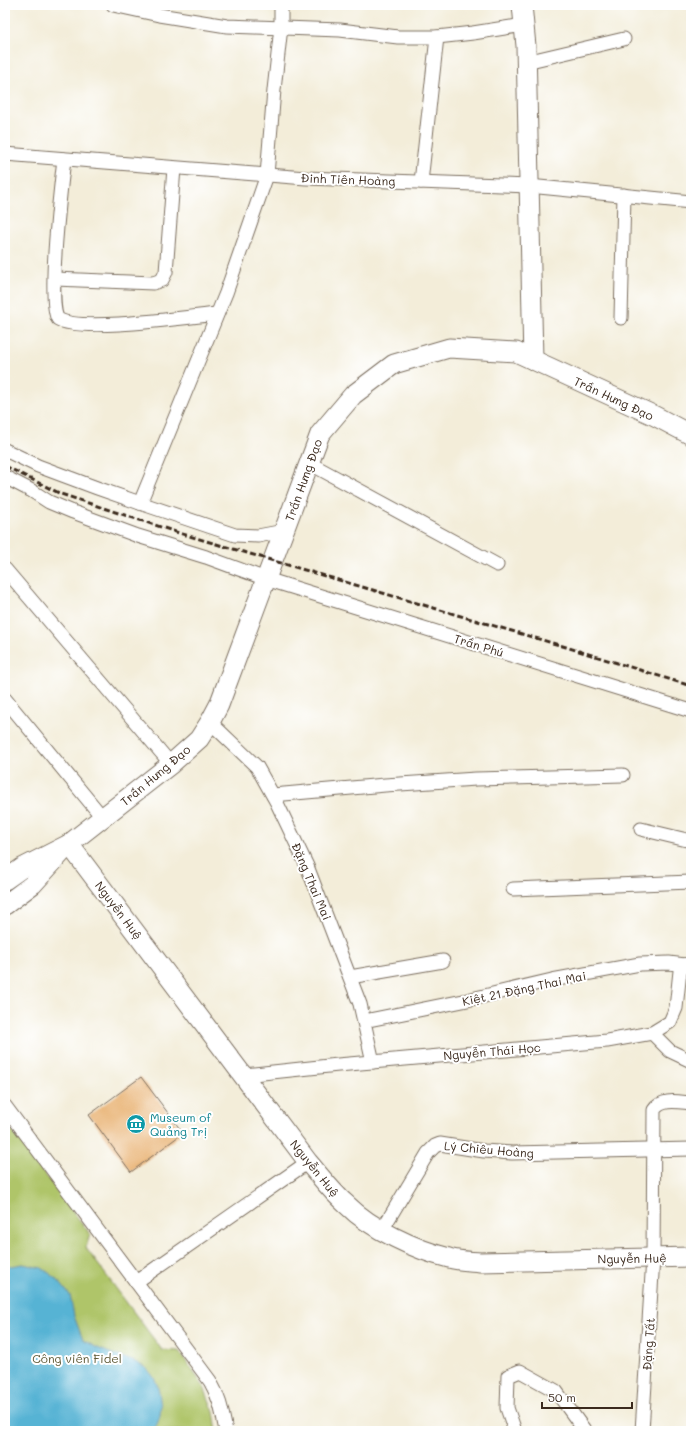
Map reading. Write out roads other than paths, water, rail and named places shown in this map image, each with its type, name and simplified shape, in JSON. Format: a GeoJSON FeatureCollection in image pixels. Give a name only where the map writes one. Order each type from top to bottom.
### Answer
{"type":"FeatureCollection","features":[{"type":"Feature","properties":{"kind":"street"},"geometry":{"type":"LineString","coordinates":[[113,5],[159,15],[227,26],[340,30],[398,37],[437,37],[524,25]]}},
{"type":"Feature","properties":{"kind":"street"},"geometry":{"type":"LineString","coordinates":[[140,503],[229,286],[267,175],[281,27],[281,5]]}},
{"type":"Feature","properties":{"kind":"street"},"geometry":{"type":"LineString","coordinates":[[522,5],[526,62],[533,360]]}},
{"type":"Feature","properties":{"kind":"street"},"geometry":{"type":"LineString","coordinates":[[422,182],[437,37]]}},
{"type":"Feature","properties":{"kind":"street"},"geometry":{"type":"LineString","coordinates":[[526,62],[624,39]]}},
{"type":"Feature","properties":{"kind":"street","name":"Đinh Tiên Hoàng"},"geometry":{"type":"LineString","coordinates":[[5,154],[267,175],[529,186],[691,202]]}},
{"type":"Feature","properties":{"kind":"street"},"geometry":{"type":"LineString","coordinates":[[64,159],[56,233],[56,317],[61,321],[69,323],[100,325],[217,314]]}},
{"type":"Feature","properties":{"kind":"street"},"geometry":{"type":"LineString","coordinates":[[55,279],[153,284],[162,280],[166,272],[174,168]]}},
{"type":"Feature","properties":{"kind":"street"},"geometry":{"type":"LineString","coordinates":[[621,318],[624,195]]}},
{"type":"Feature","properties":{"kind":"street","name":"Trần Hưng Đạo"},"geometry":{"type":"LineString","coordinates":[[5,880],[22,868],[69,844],[171,764],[199,739],[219,705],[320,434],[353,395],[394,364],[449,348],[516,352],[654,416],[691,435]]}},
{"type":"Feature","properties":{"kind":"street"},"geometry":{"type":"LineString","coordinates":[[5,450],[38,466],[140,503],[235,535],[258,536],[284,531]]}},
{"type":"Feature","properties":{"kind":"street"},"geometry":{"type":"LineString","coordinates":[[309,463],[497,565]]}},
{"type":"Feature","properties":{"kind":"street","name":"Trần Phú"},"geometry":{"type":"LineString","coordinates":[[5,477],[49,502],[73,512],[138,536],[206,557],[266,580],[691,711]]}},
{"type":"Feature","properties":{"kind":"street"},"geometry":{"type":"LineString","coordinates":[[5,569],[171,764]]}},
{"type":"Feature","properties":{"kind":"street"},"geometry":{"type":"LineString","coordinates":[[5,699],[103,818]]}},
{"type":"Feature","properties":{"kind":"street","name":"Đặng Thai Mai"},"geometry":{"type":"LineString","coordinates":[[210,722],[257,768],[273,795],[307,866],[350,977],[360,1004],[374,1062]]}},
{"type":"Feature","properties":{"kind":"street"},"geometry":{"type":"LineString","coordinates":[[273,795],[476,779],[623,775]]}},
{"type":"Feature","properties":{"kind":"street"},"geometry":{"type":"LineString","coordinates":[[641,829],[691,841]]}},
{"type":"Feature","properties":{"kind":"street","name":"Trần Hưng Đạo"},"geometry":{"type":"LineString","coordinates":[[5,905],[33,884],[69,844]]}},
{"type":"Feature","properties":{"kind":"street","name":"Nguyễn Huệ"},"geometry":{"type":"LineString","coordinates":[[69,844],[308,1162],[347,1206],[372,1225],[420,1249],[450,1259],[480,1262],[691,1257]]}},
{"type":"Feature","properties":{"kind":"street"},"geometry":{"type":"LineString","coordinates":[[513,889],[691,882]]}},
{"type":"Feature","properties":{"kind":"street"},"geometry":{"type":"LineString","coordinates":[[350,977],[443,961]]}},
{"type":"Feature","properties":{"kind":"street","name":"Kiệt 21 Đặng Thai Mai"},"geometry":{"type":"LineString","coordinates":[[364,1021],[463,1001],[552,980],[640,964],[688,964]]}},
{"type":"Feature","properties":{"kind":"street","name":"Nguyễn Thái Học"},"geometry":{"type":"LineString","coordinates":[[244,1075],[607,1041],[652,1033],[670,1022],[676,1008],[680,971],[688,964]]}},
{"type":"Feature","properties":{"kind":"street"},"geometry":{"type":"LineString","coordinates":[[652,1033],[670,1050],[691,1061]]}},
{"type":"Feature","properties":{"kind":"street","name":"Đặng Tất"},"geometry":{"type":"LineString","coordinates":[[642,1431],[653,1258],[654,1110],[657,1105],[663,1102],[691,1103]]}},
{"type":"Feature","properties":{"kind":"street"},"geometry":{"type":"LineString","coordinates":[[5,1106],[210,1381],[218,1395],[226,1431]]}},
{"type":"Feature","properties":{"kind":"street","name":"Lý Chiêu Hoàng"},"geometry":{"type":"LineString","coordinates":[[382,1230],[428,1153],[435,1146],[440,1144],[484,1151],[512,1153],[691,1149]]}},
{"type":"Feature","properties":{"kind":"street"},"geometry":{"type":"LineString","coordinates":[[136,1282],[308,1162]]}},
{"type":"Feature","properties":{"kind":"street"},"geometry":{"type":"LineString","coordinates":[[515,1431],[508,1408],[508,1376],[520,1371],[556,1391],[585,1431]]}},
{"type":"Feature","properties":{"kind":"water"},"geometry":{"type":"Polygon","coordinates":[[[23,1264],[42,1268],[56,1278],[70,1295],[74,1316],[83,1340],[102,1350],[134,1362],[149,1371],[158,1387],[161,1403],[159,1420],[153,1431],[5,1431],[5,1267],[23,1264]]]}},
{"type":"Feature","properties":{"kind":"railway"},"geometry":{"type":"LineString","coordinates":[[5,466],[61,494],[179,533],[566,647],[691,686]]}},
{"type":"Feature","properties":{"kind":"place","name":"Museum of Quảng Trị"},"geometry":{"type":"Point","coordinates":[136,1124]}},
{"type":"Feature","properties":{"kind":"park label","name":"Công viên Fidel"},"geometry":{"type":"Point","coordinates":[77,1358]}}]}
